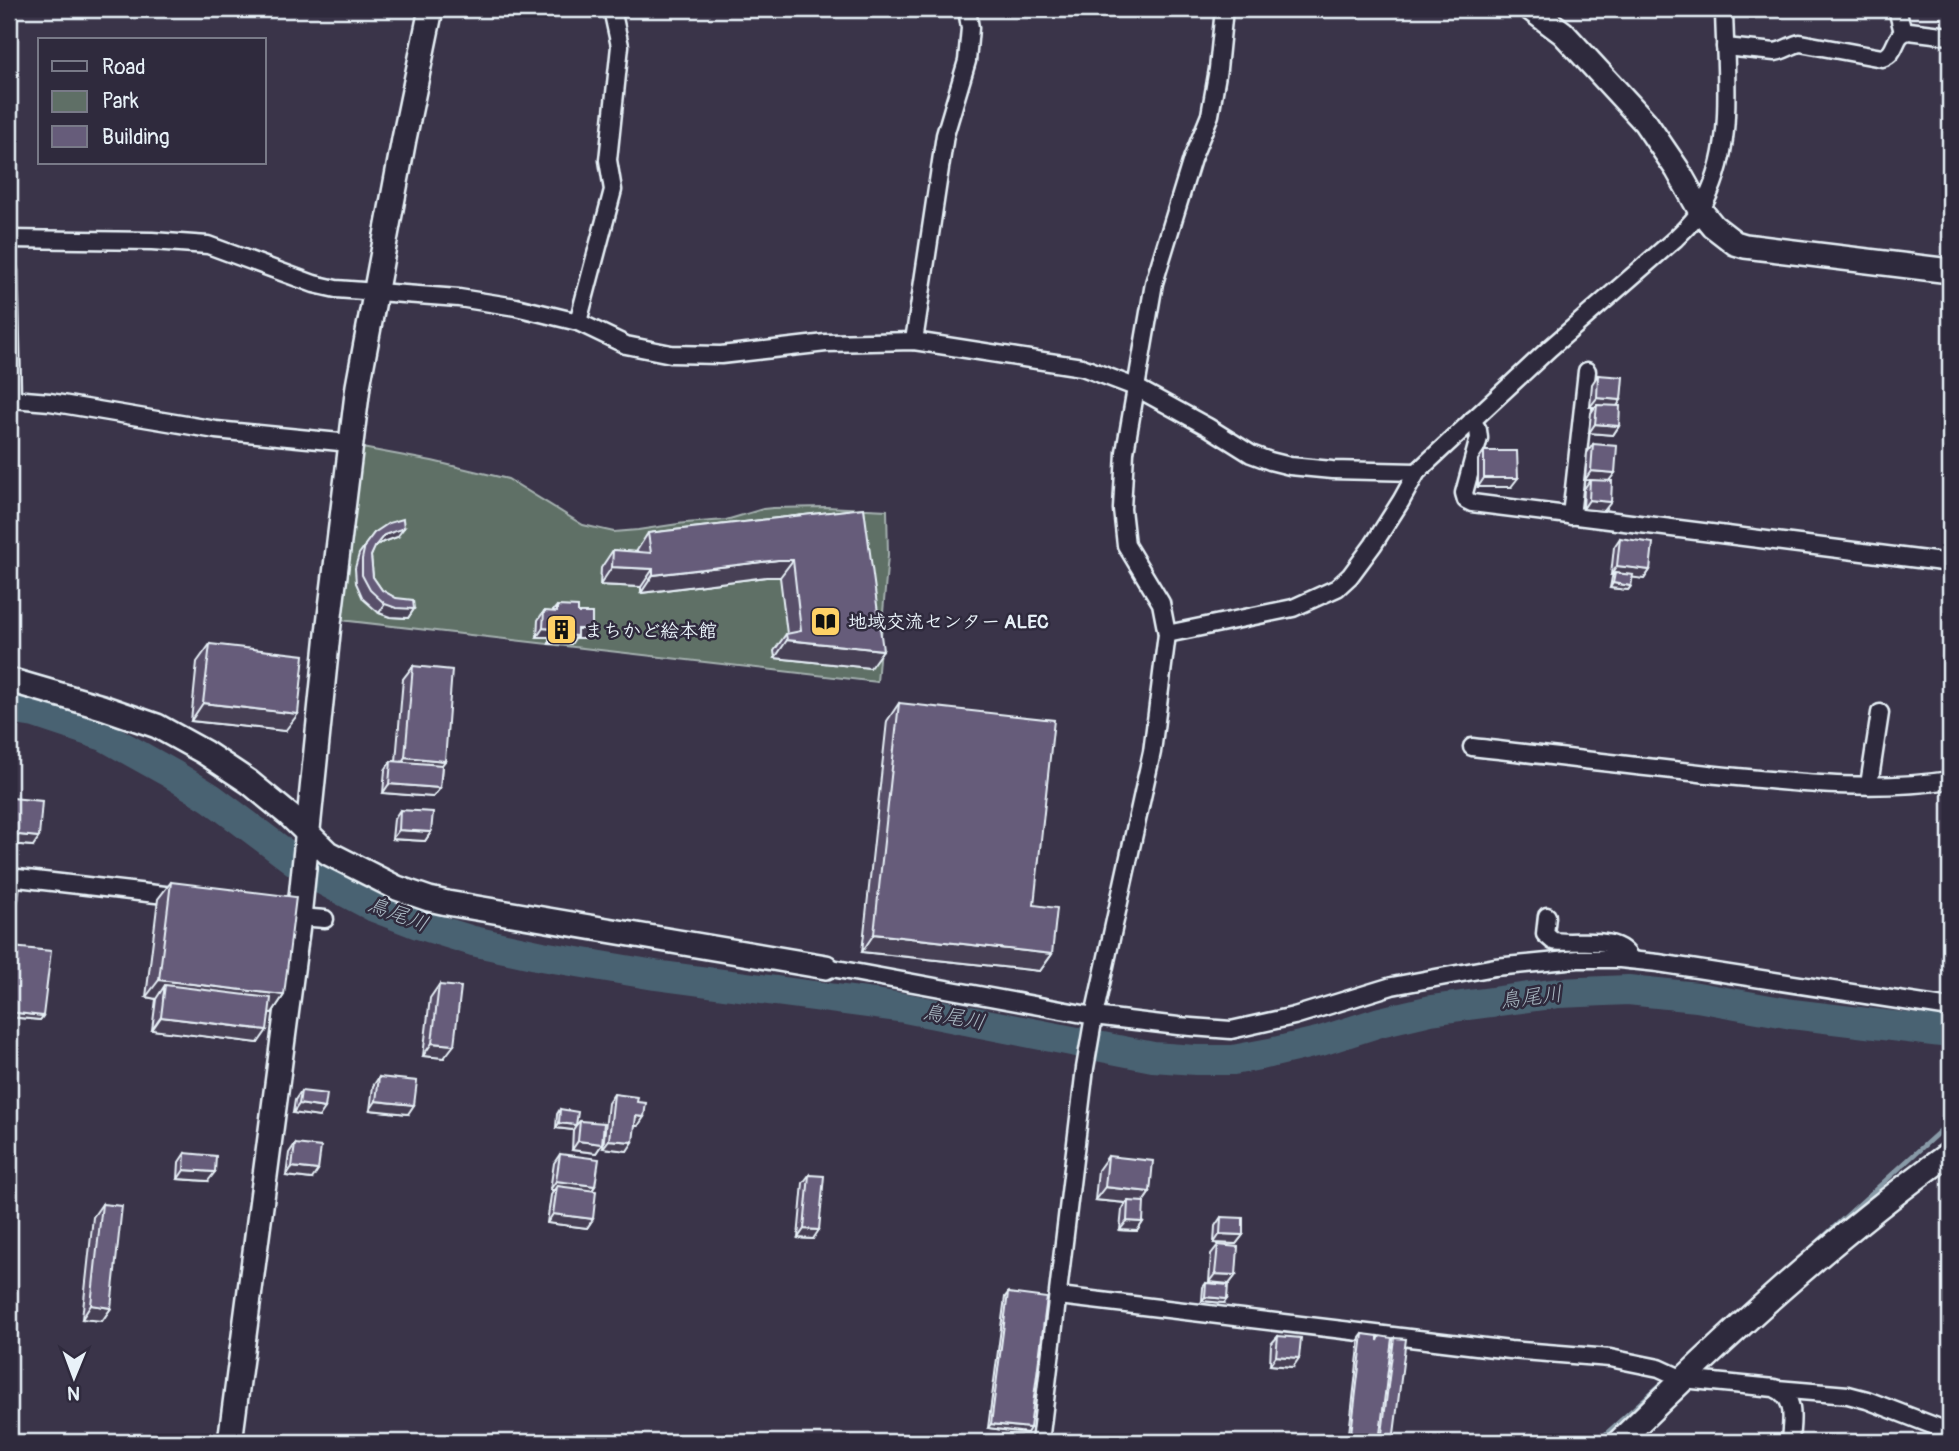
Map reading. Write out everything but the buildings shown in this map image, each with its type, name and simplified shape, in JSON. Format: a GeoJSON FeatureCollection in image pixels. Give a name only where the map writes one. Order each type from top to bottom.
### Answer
{"type":"FeatureCollection","features":[{"type":"Feature","properties":{"kind":"street"},"geometry":{"type":"LineString","coordinates":[[230,1442],[299,911],[350,443],[375,293],[431,9]]}},
{"type":"Feature","properties":{"kind":"street"},"geometry":{"type":"LineString","coordinates":[[578,322],[613,190],[608,160],[620,46],[612,9]]}},
{"type":"Feature","properties":{"kind":"street"},"geometry":{"type":"LineString","coordinates":[[914,341],[945,135],[967,61],[970,28],[967,9]]}},
{"type":"Feature","properties":{"kind":"street"},"geometry":{"type":"LineString","coordinates":[[1040,1442],[1086,1068],[1094,1020],[1153,752],[1167,634],[1161,603],[1126,545],[1122,509],[1125,452],[1154,283],[1192,159],[1210,115],[1218,69],[1223,9]]}},
{"type":"Feature","properties":{"kind":"street"},"geometry":{"type":"LineString","coordinates":[[1531,9],[1563,33],[1645,122],[1677,169],[1700,210],[1713,226],[1735,243],[1950,271]]}},
{"type":"Feature","properties":{"kind":"street"},"geometry":{"type":"LineString","coordinates":[[1167,634],[1293,608],[1338,588],[1373,545],[1417,472],[1690,223],[1700,210],[1719,165],[1723,147],[1726,116],[1724,9]]}},
{"type":"Feature","properties":{"kind":"street"},"geometry":{"type":"LineString","coordinates":[[1897,9],[1903,32]]}},
{"type":"Feature","properties":{"kind":"street"},"geometry":{"type":"LineString","coordinates":[[1725,47],[1774,52],[1800,43],[1882,58],[1892,53],[1903,32],[1950,36]]}},
{"type":"Feature","properties":{"kind":"street"},"geometry":{"type":"LineString","coordinates":[[9,239],[152,241],[208,245],[314,284],[375,293],[459,298],[516,307],[578,322],[626,345],[671,354],[721,355],[826,343],[914,341],[1082,367],[1135,387],[1251,454],[1270,461],[1332,470],[1417,472]]}},
{"type":"Feature","properties":{"kind":"street"},"geometry":{"type":"LineString","coordinates":[[9,271],[11,399],[50,402],[216,430],[350,443]]}},
{"type":"Feature","properties":{"kind":"street"},"geometry":{"type":"LineString","coordinates":[[1571,516],[1587,371]]}},
{"type":"Feature","properties":{"kind":"street"},"geometry":{"type":"LineString","coordinates":[[1472,420],[1479,438],[1464,493],[1466,500],[1472,503],[1950,564]]}},
{"type":"Feature","properties":{"kind":"street"},"geometry":{"type":"LineString","coordinates":[[9,680],[157,726],[204,752],[249,782],[289,815],[306,843],[397,888],[429,899],[826,967],[1094,1020],[1231,1030],[1294,1016],[1392,986],[1495,967],[1578,959],[1658,963],[1950,1007]]}},
{"type":"Feature","properties":{"kind":"street"},"geometry":{"type":"LineString","coordinates":[[1869,785],[1880,713]]}},
{"type":"Feature","properties":{"kind":"street"},"geometry":{"type":"LineString","coordinates":[[1472,747],[1821,784],[1920,784],[1950,780]]}},
{"type":"Feature","properties":{"kind":"street"},"geometry":{"type":"LineString","coordinates":[[9,898],[10,877],[191,898]]}},
{"type":"Feature","properties":{"kind":"street"},"geometry":{"type":"LineString","coordinates":[[274,908],[299,911],[325,919]]}},
{"type":"Feature","properties":{"kind":"street"},"geometry":{"type":"LineString","coordinates":[[1547,916],[1545,933],[1553,941],[1615,945],[1627,953],[1631,960]]}},
{"type":"Feature","properties":{"kind":"street"},"geometry":{"type":"LineString","coordinates":[[1619,1442],[1809,1263],[1950,1153]]}},
{"type":"Feature","properties":{"kind":"street"},"geometry":{"type":"LineString","coordinates":[[1059,1296],[1510,1350],[1610,1358],[1658,1368],[1683,1379],[1848,1395],[1950,1432]]}},
{"type":"Feature","properties":{"kind":"street"},"geometry":{"type":"LineString","coordinates":[[1774,1388],[1789,1398],[1790,1442]]}},
{"type":"Feature","properties":{"kind":"green space"},"geometry":{"type":"Polygon","coordinates":[[[362,448],[508,479],[583,525],[614,532],[726,520],[773,508],[887,510],[888,555],[877,682],[341,620],[362,448]]]}},
{"type":"Feature","properties":{"kind":"waterway","name":"鳥尾川"},"geometry":{"type":"LineString","coordinates":[[9,709],[35,713],[104,736],[211,798],[315,876],[374,907],[473,941],[655,975],[905,1008],[1153,1057],[1196,1060],[1233,1060],[1270,1053],[1431,1010],[1559,993],[1628,990],[1697,997],[1792,1014],[1950,1033]]}},
{"type":"Feature","properties":{"kind":"waterway"},"geometry":{"type":"LineString","coordinates":[[1809,1250],[1950,1122]]}},
{"type":"Feature","properties":{"kind":"waterway"},"geometry":{"type":"LineString","coordinates":[[1597,1442],[1670,1376]]}},
{"type":"Feature","properties":{"kind":"place","name":"地域交流センター ALEC"},"geometry":{"type":"Point","coordinates":[825,621]}},
{"type":"Feature","properties":{"kind":"place","name":"まちかど絵本館"},"geometry":{"type":"Point","coordinates":[561,630]}}]}
